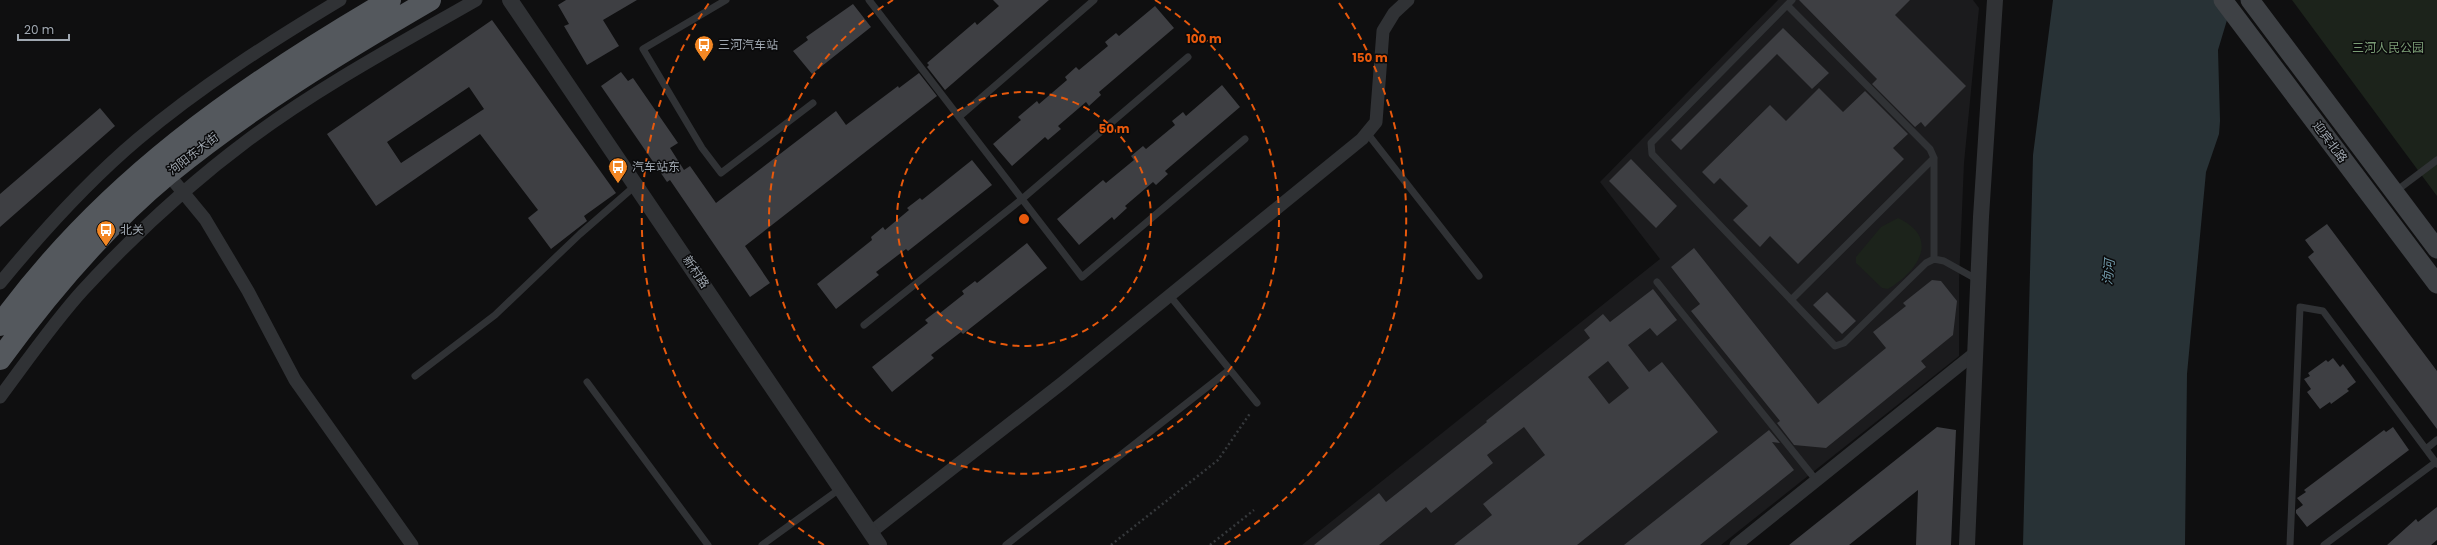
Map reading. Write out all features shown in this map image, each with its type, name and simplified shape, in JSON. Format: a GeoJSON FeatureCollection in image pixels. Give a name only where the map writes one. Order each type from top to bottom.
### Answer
{"type":"FeatureCollection","features":[{"type":"Feature","properties":{"kind":"highway","name":"泃阳东大街"},"geometry":{"type":"LineString","coordinates":[[0,325],[63,248],[114,194],[154,159],[254,84],[390,0]]}},
{"type":"Feature","properties":{"kind":"highway","name":"泃阳东大街"},"geometry":{"type":"LineString","coordinates":[[0,359],[26,324],[79,262],[129,209],[168,174],[225,129],[298,79],[430,0]]}},
{"type":"Feature","properties":{"kind":"main road","name":"迎宾北路"},"geometry":{"type":"LineString","coordinates":[[2223,0],[2437,284]]}},
{"type":"Feature","properties":{"kind":"main road","name":"迎宾北路"},"geometry":{"type":"LineString","coordinates":[[2254,6],[2437,248]]}},
{"type":"Feature","properties":{"kind":"street"},"geometry":{"type":"LineString","coordinates":[[0,283],[97,176],[138,139],[239,63],[340,0]]}},
{"type":"Feature","properties":{"kind":"street"},"geometry":{"type":"LineString","coordinates":[[0,397],[82,290],[183,193],[248,140],[293,109],[368,62],[476,0]]}},
{"type":"Feature","properties":{"kind":"street","name":"新村路"},"geometry":{"type":"LineString","coordinates":[[510,0],[875,539]]}},
{"type":"Feature","properties":{"kind":"street"},"geometry":{"type":"LineString","coordinates":[[875,539],[1062,383],[1362,139],[1376,122],[1383,31],[1394,13],[1408,0]]}},
{"type":"Feature","properties":{"kind":"street"},"geometry":{"type":"LineString","coordinates":[[1967,545],[1986,118],[1995,0]]}},
{"type":"Feature","properties":{"kind":"street"},"geometry":{"type":"LineString","coordinates":[[168,174],[205,218],[236,271],[295,380],[412,545]]}},
{"type":"Feature","properties":{"kind":"street"},"geometry":{"type":"LineString","coordinates":[[1736,545],[1975,353]]}},
{"type":"Feature","properties":{"kind":"lane"},"geometry":{"type":"LineString","coordinates":[[726,0],[643,49],[702,148],[721,173],[813,103]]}},
{"type":"Feature","properties":{"kind":"lane"},"geometry":{"type":"LineString","coordinates":[[869,0],[1082,277],[1245,139]]}},
{"type":"Feature","properties":{"kind":"lane"},"geometry":{"type":"LineString","coordinates":[[959,117],[1094,0]]}},
{"type":"Feature","properties":{"kind":"lane"},"geometry":{"type":"LineString","coordinates":[[1934,259],[1934,158],[1930,149],[1790,2],[1651,143],[1652,154],[1835,346],[1844,343],[1926,263],[1934,259],[1944,261],[1978,280]]}},
{"type":"Feature","properties":{"kind":"lane"},"geometry":{"type":"LineString","coordinates":[[864,325],[1022,199],[1188,57]]}},
{"type":"Feature","properties":{"kind":"lane"},"geometry":{"type":"LineString","coordinates":[[1366,134],[1479,276]]}},
{"type":"Feature","properties":{"kind":"lane"},"geometry":{"type":"LineString","coordinates":[[1791,300],[1934,158]]}},
{"type":"Feature","properties":{"kind":"lane"},"geometry":{"type":"LineString","coordinates":[[2394,192],[2437,160]]}},
{"type":"Feature","properties":{"kind":"lane"},"geometry":{"type":"LineString","coordinates":[[415,376],[495,316],[580,234],[636,185]]}},
{"type":"Feature","properties":{"kind":"lane"},"geometry":{"type":"LineString","coordinates":[[1657,282],[1816,480]]}},
{"type":"Feature","properties":{"kind":"lane"},"geometry":{"type":"LineString","coordinates":[[1170,296],[1256,404]]}},
{"type":"Feature","properties":{"kind":"lane"},"geometry":{"type":"LineString","coordinates":[[2290,545],[2300,307],[2322,311],[2436,463],[2324,545]]}},
{"type":"Feature","properties":{"kind":"lane"},"geometry":{"type":"LineString","coordinates":[[1006,545],[1229,370]]}},
{"type":"Feature","properties":{"kind":"lane"},"geometry":{"type":"LineString","coordinates":[[587,382],[708,545]]}},
{"type":"Feature","properties":{"kind":"lane"},"geometry":{"type":"LineString","coordinates":[[2426,449],[2437,440]]}},
{"type":"Feature","properties":{"kind":"lane"},"geometry":{"type":"LineString","coordinates":[[762,545],[841,488]]}},
{"type":"Feature","properties":{"kind":"path"},"geometry":{"type":"LineString","coordinates":[[1111,545],[1218,460],[1256,404]]}},
{"type":"Feature","properties":{"kind":"path"},"geometry":{"type":"LineString","coordinates":[[1210,545],[1254,510]]}},
{"type":"Feature","properties":{"kind":"shaded area"},"geometry":{"type":"Polygon","coordinates":[[[1778,0],[1973,0],[1979,8],[1964,163],[1959,281],[1959,356],[1721,545],[1302,545],[1660,259],[1600,182],[1778,0]]]}},
{"type":"Feature","properties":{"kind":"green space","name":"三河人民公园"},"geometry":{"type":"Polygon","coordinates":[[[2292,0],[2437,0],[2437,196],[2292,0]]]}},
{"type":"Feature","properties":{"kind":"green space"},"geometry":{"type":"Polygon","coordinates":[[[1898,218],[1911,226],[1919,235],[1922,245],[1920,254],[1916,264],[1899,282],[1888,289],[1882,288],[1856,263],[1856,257],[1881,227],[1898,218]]]}},
{"type":"Feature","properties":{"kind":"water","name":"泃河"},"geometry":{"type":"Polygon","coordinates":[[[2053,0],[2233,0],[2218,50],[2219,134],[2206,172],[2187,374],[2185,545],[2023,545],[2033,155],[2053,0]]]}},
{"type":"Feature","properties":{"kind":"building"},"geometry":{"type":"Polygon","coordinates":[[[566,0],[637,0],[603,20],[619,46],[587,65],[564,26],[569,24],[558,5],[566,0]]]}},
{"type":"Feature","properties":{"kind":"building"},"geometry":{"type":"Polygon","coordinates":[[[993,0],[1049,0],[945,90],[927,67],[929,65],[927,63],[975,22],[977,25],[999,6],[993,0]]]}},
{"type":"Feature","properties":{"kind":"building"},"geometry":{"type":"Polygon","coordinates":[[[1799,0],[1910,0],[1895,15],[1966,86],[1925,127],[1921,122],[1915,127],[1872,84],[1877,79],[1799,0]]]}},
{"type":"Feature","properties":{"kind":"building"},"geometry":{"type":"Polygon","coordinates":[[[853,4],[871,27],[812,74],[793,51],[808,40],[806,37],[853,4]]]}},
{"type":"Feature","properties":{"kind":"building"},"geometry":{"type":"Polygon","coordinates":[[[1155,6],[1174,28],[1099,92],[1101,95],[1089,106],[1086,102],[1058,126],[1061,129],[1048,140],[1045,137],[1012,166],[993,144],[1021,120],[1018,117],[1037,101],[1039,104],[1067,80],[1065,77],[1076,67],[1079,70],[1108,46],[1105,42],[1116,33],[1119,36],[1155,6]]]}},
{"type":"Feature","properties":{"kind":"building"},"geometry":{"type":"Polygon","coordinates":[[[492,20],[616,193],[584,216],[587,221],[551,249],[528,218],[538,210],[480,134],[376,206],[327,134],[492,20]],[[469,87],[387,142],[401,163],[484,109],[469,87]]]}},
{"type":"Feature","properties":{"kind":"building"},"geometry":{"type":"Polygon","coordinates":[[[1783,28],[1829,73],[1812,89],[1777,54],[1681,150],[1671,140],[1783,28]]]}},
{"type":"Feature","properties":{"kind":"building"},"geometry":{"type":"Polygon","coordinates":[[[621,72],[628,81],[633,78],[678,143],[670,148],[684,170],[690,166],[716,203],[836,111],[846,125],[898,86],[899,88],[919,73],[937,96],[745,246],[770,283],[750,297],[670,180],[667,182],[601,86],[621,72]]]}},
{"type":"Feature","properties":{"kind":"building"},"geometry":{"type":"Polygon","coordinates":[[[1222,85],[1240,107],[1165,171],[1168,174],[1156,185],[1153,182],[1125,206],[1127,208],[1114,220],[1112,217],[1079,245],[1057,219],[1103,180],[1106,183],[1134,160],[1131,156],[1143,146],[1146,149],[1175,125],[1172,121],[1183,112],[1186,116],[1222,85]]]}},
{"type":"Feature","properties":{"kind":"building"},"geometry":{"type":"Polygon","coordinates":[[[1819,88],[1843,112],[1865,91],[1908,134],[1893,148],[1904,159],[1798,264],[1770,236],[1760,247],[1733,220],[1748,206],[1720,178],[1714,184],[1702,172],[1770,105],[1786,121],[1819,88]]]}},
{"type":"Feature","properties":{"kind":"building"},"geometry":{"type":"Polygon","coordinates":[[[100,108],[115,126],[0,227],[0,194],[100,108]]]}},
{"type":"Feature","properties":{"kind":"building"},"geometry":{"type":"Polygon","coordinates":[[[1631,159],[1677,206],[1656,228],[1609,181],[1631,159]]]}},
{"type":"Feature","properties":{"kind":"building"},"geometry":{"type":"Polygon","coordinates":[[[972,160],[992,185],[908,251],[906,249],[876,272],[879,275],[836,309],[817,284],[872,240],[871,237],[883,227],[885,230],[909,210],[907,208],[920,198],[922,200],[972,160]]]}},
{"type":"Feature","properties":{"kind":"building"},"geometry":{"type":"Polygon","coordinates":[[[2327,224],[2437,371],[2437,429],[2308,257],[2314,252],[2305,240],[2327,224]]]}},
{"type":"Feature","properties":{"kind":"building"},"geometry":{"type":"Polygon","coordinates":[[[1027,243],[1047,268],[963,334],[961,332],[931,355],[934,358],[892,392],[872,367],[928,323],[925,320],[938,310],[940,313],[964,294],[962,291],[975,281],[977,283],[1027,243]]]}},
{"type":"Feature","properties":{"kind":"building"},"geometry":{"type":"Polygon","coordinates":[[[1694,248],[1818,404],[1886,348],[1873,332],[1906,306],[1903,303],[1932,280],[1941,281],[1957,301],[1953,335],[1921,361],[1926,367],[1826,448],[1794,445],[1777,423],[1780,421],[1691,311],[1700,304],[1671,267],[1694,248]]]}},
{"type":"Feature","properties":{"kind":"building"},"geometry":{"type":"Polygon","coordinates":[[[1653,289],[1677,320],[1657,336],[1650,328],[1628,345],[1649,372],[1662,362],[1718,432],[1577,545],[1454,545],[1492,515],[1483,504],[1545,455],[1524,427],[1487,455],[1493,463],[1431,513],[1426,507],[1379,545],[1314,545],[1379,493],[1386,502],[1487,422],[1486,421],[1590,338],[1584,330],[1603,314],[1610,322],[1653,289]],[[1608,361],[1588,377],[1609,404],[1629,388],[1608,361]]]}},
{"type":"Feature","properties":{"kind":"building"},"geometry":{"type":"Polygon","coordinates":[[[1827,292],[1856,321],[1842,334],[1813,305],[1827,292]]]}},
{"type":"Feature","properties":{"kind":"building"},"geometry":{"type":"Polygon","coordinates":[[[2333,358],[2340,367],[2343,364],[2356,382],[2347,389],[2349,391],[2331,404],[2330,402],[2320,409],[2307,392],[2311,389],[2304,379],[2310,376],[2308,373],[2326,360],[2328,362],[2333,358]]]}},
{"type":"Feature","properties":{"kind":"building"},"geometry":{"type":"Polygon","coordinates":[[[1937,427],[1956,430],[1951,545],[1916,545],[1918,490],[1849,545],[1789,545],[1937,427]]]}},
{"type":"Feature","properties":{"kind":"building"},"geometry":{"type":"Polygon","coordinates":[[[2393,427],[2409,450],[2307,527],[2296,513],[2296,510],[2303,505],[2297,498],[2306,492],[2304,490],[2384,430],[2386,432],[2393,427]]]}},
{"type":"Feature","properties":{"kind":"building"},"geometry":{"type":"Polygon","coordinates":[[[1769,430],[1780,443],[1772,442],[1794,470],[1700,545],[1624,545],[1769,430]]]}},
{"type":"Feature","properties":{"kind":"building"},"geometry":{"type":"Polygon","coordinates":[[[2437,507],[2437,540],[2431,545],[2387,545],[2416,519],[2418,522],[2437,507]]]}},
{"type":"Feature","properties":{"kind":"place","name":"三河汽车站"},"geometry":{"type":"Point","coordinates":[704,62]}},
{"type":"Feature","properties":{"kind":"place","name":"汽车站东"},"geometry":{"type":"Point","coordinates":[618,184]}},
{"type":"Feature","properties":{"kind":"place","name":"北关"},"geometry":{"type":"Point","coordinates":[106,247]}}]}
